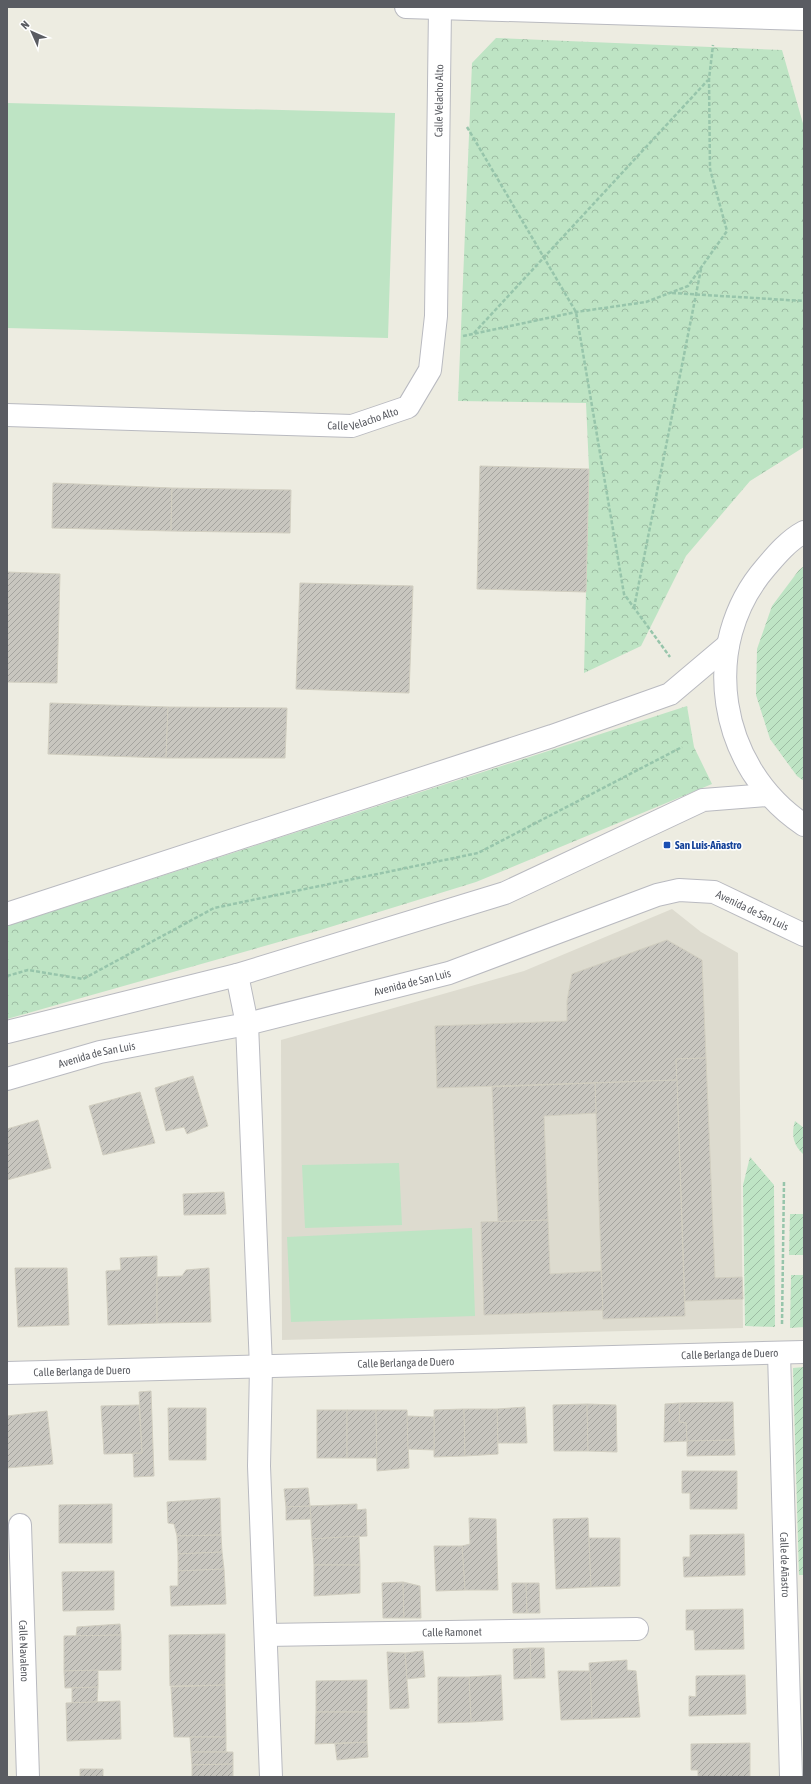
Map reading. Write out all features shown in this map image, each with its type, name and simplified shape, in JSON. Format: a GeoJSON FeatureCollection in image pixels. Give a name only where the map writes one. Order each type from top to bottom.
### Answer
{"type":"FeatureCollection","features":[{"type":"Feature","properties":{"kind":"street"},"geometry":{"type":"LineString","coordinates":[[406,7],[804,19]]}},
{"type":"Feature","properties":{"kind":"street","name":"Calle Velacho Alto"},"geometry":{"type":"LineString","coordinates":[[7,415],[352,426],[408,407],[430,370],[436,316],[440,8]]}},
{"type":"Feature","properties":{"kind":"street"},"geometry":{"type":"LineString","coordinates":[[804,532],[779,552],[755,580],[737,613],[728,645],[724,688],[729,718],[746,763],[768,795],[792,817],[804,825]]}},
{"type":"Feature","properties":{"kind":"street"},"geometry":{"type":"LineString","coordinates":[[7,914],[552,736],[670,694],[728,645]]}},
{"type":"Feature","properties":{"kind":"street"},"geometry":{"type":"LineString","coordinates":[[7,1032],[237,975],[505,893],[703,800],[768,795]]}},
{"type":"Feature","properties":{"kind":"street","name":"Avenida de San Luis"},"geometry":{"type":"LineString","coordinates":[[7,1079],[100,1052],[247,1024],[449,973],[657,895],[679,890],[714,892],[804,935]]}},
{"type":"Feature","properties":{"kind":"street"},"geometry":{"type":"LineString","coordinates":[[237,975],[247,1024],[261,1367],[259,1466],[271,1777]]}},
{"type":"Feature","properties":{"kind":"street","name":"Calle Berlanga de Duero"},"geometry":{"type":"LineString","coordinates":[[7,1373],[804,1352]]}},
{"type":"Feature","properties":{"kind":"street","name":"Calle de Añastro"},"geometry":{"type":"LineString","coordinates":[[781,1353],[791,1777]]}},
{"type":"Feature","properties":{"kind":"street","name":"Calle Navaleno"},"geometry":{"type":"LineString","coordinates":[[20,1525],[28,1777]]}},
{"type":"Feature","properties":{"kind":"street","name":"Calle Ramonet"},"geometry":{"type":"LineString","coordinates":[[266,1635],[637,1629]]}},
{"type":"Feature","properties":{"kind":"path"},"geometry":{"type":"LineString","coordinates":[[433,342],[576,312],[646,302],[688,286],[727,231],[710,169],[709,79],[716,16]]}},
{"type":"Feature","properties":{"kind":"path"},"geometry":{"type":"LineString","coordinates":[[474,333],[709,79]]}},
{"type":"Feature","properties":{"kind":"path"},"geometry":{"type":"LineString","coordinates":[[463,120],[576,312],[624,594],[686,680]]}},
{"type":"Feature","properties":{"kind":"path"},"geometry":{"type":"LineString","coordinates":[[634,608],[701,267]]}},
{"type":"Feature","properties":{"kind":"path"},"geometry":{"type":"LineString","coordinates":[[669,293],[804,301]]}},
{"type":"Feature","properties":{"kind":"path"},"geometry":{"type":"LineString","coordinates":[[7,976],[28,970],[83,979],[214,908],[478,853],[682,747]]}},
{"type":"Feature","properties":{"kind":"path"},"geometry":{"type":"LineString","coordinates":[[781,1353],[784,1182]]}},
{"type":"Feature","properties":{"kind":"shaded area"},"geometry":{"type":"Polygon","coordinates":[[[672,909],[701,932],[738,953],[743,1328],[282,1340],[281,1040],[524,971],[672,909]]]}},
{"type":"Feature","properties":{"kind":"green space"},"geometry":{"type":"Polygon","coordinates":[[[496,38],[782,50],[804,127],[804,447],[750,481],[686,556],[641,646],[584,673],[589,469],[586,403],[458,401],[472,63],[496,38]]]}},
{"type":"Feature","properties":{"kind":"green space"},"geometry":{"type":"Polygon","coordinates":[[[7,103],[395,113],[388,338],[7,328],[7,103]]]}},
{"type":"Feature","properties":{"kind":"green space"},"geometry":{"type":"Polygon","coordinates":[[[804,566],[804,781],[797,776],[770,739],[756,695],[757,649],[772,606],[799,570],[804,566]]]}},
{"type":"Feature","properties":{"kind":"green space"},"geometry":{"type":"Polygon","coordinates":[[[687,706],[694,747],[712,784],[476,882],[314,932],[7,1019],[7,926],[687,706]]]}},
{"type":"Feature","properties":{"kind":"green space"},"geometry":{"type":"Polygon","coordinates":[[[795,1121],[804,1128],[804,1155],[795,1144],[793,1131],[795,1121]]]}},
{"type":"Feature","properties":{"kind":"green space"},"geometry":{"type":"Polygon","coordinates":[[[750,1157],[774,1185],[775,1327],[745,1326],[743,1185],[750,1157]]]}},
{"type":"Feature","properties":{"kind":"green space"},"geometry":{"type":"Polygon","coordinates":[[[399,1163],[402,1225],[305,1228],[302,1165],[399,1163]]]}},
{"type":"Feature","properties":{"kind":"green space"},"geometry":{"type":"Polygon","coordinates":[[[790,1214],[804,1214],[804,1255],[789,1255],[790,1214]]]}},
{"type":"Feature","properties":{"kind":"green space"},"geometry":{"type":"Polygon","coordinates":[[[472,1228],[475,1316],[291,1322],[287,1237],[472,1228]]]}},
{"type":"Feature","properties":{"kind":"green space"},"geometry":{"type":"Polygon","coordinates":[[[791,1275],[804,1275],[804,1327],[790,1328],[791,1275]]]}},
{"type":"Feature","properties":{"kind":"green space"},"geometry":{"type":"Polygon","coordinates":[[[804,1367],[804,1575],[799,1575],[793,1368],[804,1367]]]}},
{"type":"Feature","properties":{"kind":"building"},"geometry":{"type":"Polygon","coordinates":[[[480,466],[589,469],[586,592],[477,589],[480,466]]]}},
{"type":"Feature","properties":{"kind":"building"},"geometry":{"type":"Polygon","coordinates":[[[53,483],[172,488],[171,531],[52,528],[53,483]]]}},
{"type":"Feature","properties":{"kind":"building"},"geometry":{"type":"Polygon","coordinates":[[[172,488],[291,490],[290,533],[171,531],[172,488]]]}},
{"type":"Feature","properties":{"kind":"building"},"geometry":{"type":"Polygon","coordinates":[[[7,572],[60,574],[57,683],[7,682],[7,572]]]}},
{"type":"Feature","properties":{"kind":"building"},"geometry":{"type":"Polygon","coordinates":[[[300,583],[413,586],[409,693],[296,689],[300,583]]]}},
{"type":"Feature","properties":{"kind":"building"},"geometry":{"type":"Polygon","coordinates":[[[50,703],[168,707],[166,758],[48,754],[50,703]]]}},
{"type":"Feature","properties":{"kind":"building"},"geometry":{"type":"Polygon","coordinates":[[[168,707],[287,708],[285,758],[166,758],[168,707]]]}},
{"type":"Feature","properties":{"kind":"building"},"geometry":{"type":"Polygon","coordinates":[[[667,940],[702,960],[706,1058],[676,1059],[677,1080],[437,1088],[435,1026],[567,1021],[567,1001],[572,974],[667,940]]]}},
{"type":"Feature","properties":{"kind":"building"},"geometry":{"type":"Polygon","coordinates":[[[706,1058],[715,1278],[742,1277],[743,1299],[685,1301],[676,1059],[706,1058]]]}},
{"type":"Feature","properties":{"kind":"building"},"geometry":{"type":"Polygon","coordinates":[[[193,1076],[208,1126],[187,1134],[184,1127],[166,1131],[155,1088],[193,1076]]]}},
{"type":"Feature","properties":{"kind":"building"},"geometry":{"type":"Polygon","coordinates":[[[677,1080],[685,1316],[603,1319],[595,1083],[677,1080]]]}},
{"type":"Feature","properties":{"kind":"building"},"geometry":{"type":"Polygon","coordinates":[[[595,1083],[596,1113],[544,1116],[548,1220],[498,1222],[492,1087],[595,1083]]]}},
{"type":"Feature","properties":{"kind":"building"},"geometry":{"type":"Polygon","coordinates":[[[140,1092],[155,1143],[103,1155],[89,1106],[140,1092]]]}},
{"type":"Feature","properties":{"kind":"building"},"geometry":{"type":"Polygon","coordinates":[[[38,1120],[51,1168],[7,1180],[7,1129],[38,1120]]]}},
{"type":"Feature","properties":{"kind":"building"},"geometry":{"type":"Polygon","coordinates":[[[224,1192],[226,1214],[184,1215],[183,1194],[224,1192]]]}},
{"type":"Feature","properties":{"kind":"building"},"geometry":{"type":"Polygon","coordinates":[[[548,1220],[550,1274],[601,1271],[603,1310],[484,1315],[481,1222],[548,1220]]]}},
{"type":"Feature","properties":{"kind":"building"},"geometry":{"type":"Polygon","coordinates":[[[157,1256],[157,1323],[108,1325],[106,1271],[121,1270],[120,1258],[157,1256]]]}},
{"type":"Feature","properties":{"kind":"building"},"geometry":{"type":"Polygon","coordinates":[[[15,1268],[67,1268],[69,1325],[18,1327],[15,1268]]]}},
{"type":"Feature","properties":{"kind":"building"},"geometry":{"type":"Polygon","coordinates":[[[209,1268],[211,1322],[157,1323],[157,1277],[182,1276],[186,1270],[209,1268]]]}},
{"type":"Feature","properties":{"kind":"building"},"geometry":{"type":"Polygon","coordinates":[[[151,1391],[154,1476],[134,1477],[133,1453],[142,1453],[139,1392],[151,1391]]]}},
{"type":"Feature","properties":{"kind":"building"},"geometry":{"type":"Polygon","coordinates":[[[733,1402],[734,1440],[687,1441],[686,1423],[679,1422],[680,1403],[733,1402]]]}},
{"type":"Feature","properties":{"kind":"building"},"geometry":{"type":"Polygon","coordinates":[[[680,1403],[679,1422],[686,1423],[687,1441],[664,1442],[665,1404],[680,1403]]]}},
{"type":"Feature","properties":{"kind":"building"},"geometry":{"type":"Polygon","coordinates":[[[587,1404],[588,1451],[554,1451],[553,1405],[587,1404]]]}},
{"type":"Feature","properties":{"kind":"building"},"geometry":{"type":"Polygon","coordinates":[[[587,1404],[616,1405],[617,1452],[588,1451],[587,1404]]]}},
{"type":"Feature","properties":{"kind":"building"},"geometry":{"type":"Polygon","coordinates":[[[139,1405],[142,1453],[104,1454],[101,1406],[139,1405]]]}},
{"type":"Feature","properties":{"kind":"building"},"geometry":{"type":"Polygon","coordinates":[[[525,1407],[527,1443],[498,1443],[497,1409],[525,1407]]]}},
{"type":"Feature","properties":{"kind":"building"},"geometry":{"type":"Polygon","coordinates":[[[168,1408],[206,1408],[206,1460],[169,1460],[168,1408]]]}},
{"type":"Feature","properties":{"kind":"building"},"geometry":{"type":"Polygon","coordinates":[[[464,1409],[465,1456],[434,1457],[434,1410],[464,1409]]]}},
{"type":"Feature","properties":{"kind":"building"},"geometry":{"type":"Polygon","coordinates":[[[464,1409],[497,1409],[498,1454],[465,1456],[464,1409]]]}},
{"type":"Feature","properties":{"kind":"building"},"geometry":{"type":"Polygon","coordinates":[[[317,1410],[347,1410],[347,1458],[317,1458],[317,1410]]]}},
{"type":"Feature","properties":{"kind":"building"},"geometry":{"type":"Polygon","coordinates":[[[347,1410],[376,1410],[377,1458],[347,1458],[347,1410]]]}},
{"type":"Feature","properties":{"kind":"building"},"geometry":{"type":"Polygon","coordinates":[[[376,1410],[407,1410],[409,1468],[377,1471],[376,1410]]]}},
{"type":"Feature","properties":{"kind":"building"},"geometry":{"type":"Polygon","coordinates":[[[47,1411],[53,1464],[7,1468],[7,1416],[47,1411]]]}},
{"type":"Feature","properties":{"kind":"building"},"geometry":{"type":"Polygon","coordinates":[[[407,1416],[434,1417],[434,1450],[408,1449],[407,1416]]]}},
{"type":"Feature","properties":{"kind":"building"},"geometry":{"type":"Polygon","coordinates":[[[734,1440],[735,1455],[687,1456],[687,1441],[734,1440]]]}},
{"type":"Feature","properties":{"kind":"building"},"geometry":{"type":"Polygon","coordinates":[[[682,1471],[737,1471],[737,1509],[690,1509],[690,1493],[682,1493],[682,1471]]]}},
{"type":"Feature","properties":{"kind":"building"},"geometry":{"type":"Polygon","coordinates":[[[308,1488],[310,1506],[286,1507],[284,1489],[308,1488]]]}},
{"type":"Feature","properties":{"kind":"building"},"geometry":{"type":"Polygon","coordinates":[[[220,1498],[221,1535],[177,1536],[174,1524],[168,1523],[167,1502],[220,1498]]]}},
{"type":"Feature","properties":{"kind":"building"},"geometry":{"type":"Polygon","coordinates":[[[112,1504],[112,1543],[59,1543],[59,1505],[112,1504]]]}},
{"type":"Feature","properties":{"kind":"building"},"geometry":{"type":"Polygon","coordinates":[[[357,1504],[357,1510],[366,1509],[367,1536],[312,1539],[310,1506],[357,1504]]]}},
{"type":"Feature","properties":{"kind":"building"},"geometry":{"type":"Polygon","coordinates":[[[310,1506],[311,1519],[286,1520],[286,1507],[310,1506]]]}},
{"type":"Feature","properties":{"kind":"building"},"geometry":{"type":"Polygon","coordinates":[[[469,1518],[496,1519],[498,1590],[465,1590],[462,1546],[470,1544],[469,1518]]]}},
{"type":"Feature","properties":{"kind":"building"},"geometry":{"type":"Polygon","coordinates":[[[588,1518],[591,1587],[556,1589],[553,1519],[588,1518]]]}},
{"type":"Feature","properties":{"kind":"building"},"geometry":{"type":"Polygon","coordinates":[[[744,1534],[745,1575],[684,1577],[683,1557],[690,1557],[690,1535],[744,1534]]]}},
{"type":"Feature","properties":{"kind":"building"},"geometry":{"type":"Polygon","coordinates":[[[221,1535],[222,1552],[178,1554],[177,1536],[221,1535]]]}},
{"type":"Feature","properties":{"kind":"building"},"geometry":{"type":"Polygon","coordinates":[[[359,1536],[360,1565],[314,1565],[312,1539],[359,1536]]]}},
{"type":"Feature","properties":{"kind":"building"},"geometry":{"type":"Polygon","coordinates":[[[589,1538],[620,1538],[620,1586],[591,1587],[589,1538]]]}},
{"type":"Feature","properties":{"kind":"building"},"geometry":{"type":"Polygon","coordinates":[[[434,1546],[462,1546],[465,1590],[436,1591],[434,1546]]]}},
{"type":"Feature","properties":{"kind":"building"},"geometry":{"type":"Polygon","coordinates":[[[222,1552],[224,1569],[178,1571],[178,1554],[222,1552]]]}},
{"type":"Feature","properties":{"kind":"building"},"geometry":{"type":"Polygon","coordinates":[[[314,1565],[360,1565],[360,1593],[314,1596],[314,1565]]]}},
{"type":"Feature","properties":{"kind":"building"},"geometry":{"type":"Polygon","coordinates":[[[224,1569],[226,1604],[171,1606],[170,1586],[178,1586],[178,1571],[224,1569]]]}},
{"type":"Feature","properties":{"kind":"building"},"geometry":{"type":"Polygon","coordinates":[[[114,1571],[114,1610],[63,1611],[62,1572],[114,1571]]]}},
{"type":"Feature","properties":{"kind":"building"},"geometry":{"type":"Polygon","coordinates":[[[403,1582],[404,1618],[383,1618],[382,1583],[403,1582]]]}},
{"type":"Feature","properties":{"kind":"building"},"geometry":{"type":"Polygon","coordinates":[[[403,1582],[420,1586],[421,1618],[404,1618],[403,1582]]]}},
{"type":"Feature","properties":{"kind":"building"},"geometry":{"type":"Polygon","coordinates":[[[512,1583],[526,1583],[527,1613],[513,1613],[512,1583]]]}},
{"type":"Feature","properties":{"kind":"building"},"geometry":{"type":"Polygon","coordinates":[[[526,1583],[539,1583],[540,1613],[527,1613],[526,1583]]]}},
{"type":"Feature","properties":{"kind":"building"},"geometry":{"type":"Polygon","coordinates":[[[743,1609],[744,1649],[695,1650],[694,1630],[686,1630],[686,1610],[743,1609]]]}},
{"type":"Feature","properties":{"kind":"building"},"geometry":{"type":"Polygon","coordinates":[[[120,1624],[121,1635],[76,1636],[77,1627],[120,1624]]]}},
{"type":"Feature","properties":{"kind":"building"},"geometry":{"type":"Polygon","coordinates":[[[225,1634],[225,1685],[170,1686],[169,1635],[225,1634]]]}},
{"type":"Feature","properties":{"kind":"building"},"geometry":{"type":"Polygon","coordinates":[[[121,1635],[121,1670],[64,1671],[64,1636],[121,1635]]]}},
{"type":"Feature","properties":{"kind":"building"},"geometry":{"type":"Polygon","coordinates":[[[530,1648],[544,1648],[545,1678],[531,1678],[530,1648]]]}},
{"type":"Feature","properties":{"kind":"building"},"geometry":{"type":"Polygon","coordinates":[[[530,1648],[531,1678],[514,1679],[513,1649],[530,1648]]]}},
{"type":"Feature","properties":{"kind":"building"},"geometry":{"type":"Polygon","coordinates":[[[423,1651],[425,1677],[407,1679],[405,1653],[423,1651]]]}},
{"type":"Feature","properties":{"kind":"building"},"geometry":{"type":"Polygon","coordinates":[[[387,1652],[405,1653],[409,1708],[390,1709],[387,1652]]]}},
{"type":"Feature","properties":{"kind":"building"},"geometry":{"type":"Polygon","coordinates":[[[627,1660],[627,1670],[636,1671],[640,1717],[592,1719],[589,1663],[627,1660]]]}},
{"type":"Feature","properties":{"kind":"building"},"geometry":{"type":"Polygon","coordinates":[[[98,1670],[98,1687],[65,1688],[64,1671],[98,1670]]]}},
{"type":"Feature","properties":{"kind":"building"},"geometry":{"type":"Polygon","coordinates":[[[558,1671],[590,1671],[592,1719],[561,1720],[558,1671]]]}},
{"type":"Feature","properties":{"kind":"building"},"geometry":{"type":"Polygon","coordinates":[[[501,1675],[503,1720],[471,1722],[469,1677],[501,1675]]]}},
{"type":"Feature","properties":{"kind":"building"},"geometry":{"type":"Polygon","coordinates":[[[745,1675],[746,1714],[689,1716],[689,1696],[696,1697],[696,1676],[745,1675]]]}},
{"type":"Feature","properties":{"kind":"building"},"geometry":{"type":"Polygon","coordinates":[[[438,1677],[469,1677],[471,1722],[438,1723],[438,1677]]]}},
{"type":"Feature","properties":{"kind":"building"},"geometry":{"type":"Polygon","coordinates":[[[367,1680],[367,1712],[316,1712],[316,1681],[367,1680]]]}},
{"type":"Feature","properties":{"kind":"building"},"geometry":{"type":"Polygon","coordinates":[[[225,1685],[226,1737],[174,1737],[171,1687],[225,1685]]]}},
{"type":"Feature","properties":{"kind":"building"},"geometry":{"type":"Polygon","coordinates":[[[98,1687],[97,1702],[72,1703],[72,1688],[98,1687]]]}},
{"type":"Feature","properties":{"kind":"building"},"geometry":{"type":"Polygon","coordinates":[[[120,1701],[121,1739],[67,1741],[66,1703],[120,1701]]]}},
{"type":"Feature","properties":{"kind":"building"},"geometry":{"type":"Polygon","coordinates":[[[316,1712],[367,1712],[367,1742],[315,1744],[316,1712]]]}},
{"type":"Feature","properties":{"kind":"building"},"geometry":{"type":"Polygon","coordinates":[[[190,1737],[226,1737],[226,1752],[191,1752],[190,1737]]]}},
{"type":"Feature","properties":{"kind":"building"},"geometry":{"type":"Polygon","coordinates":[[[367,1742],[368,1757],[337,1760],[335,1744],[367,1742]]]}},
{"type":"Feature","properties":{"kind":"building"},"geometry":{"type":"Polygon","coordinates":[[[750,1743],[750,1777],[698,1777],[698,1770],[691,1770],[691,1744],[750,1743]]]}},
{"type":"Feature","properties":{"kind":"building"},"geometry":{"type":"Polygon","coordinates":[[[191,1752],[233,1752],[233,1764],[192,1765],[191,1752]]]}},
{"type":"Feature","properties":{"kind":"building"},"geometry":{"type":"Polygon","coordinates":[[[233,1764],[233,1777],[192,1777],[192,1765],[233,1764]]]}},
{"type":"Feature","properties":{"kind":"building"},"geometry":{"type":"Polygon","coordinates":[[[80,1769],[103,1769],[103,1777],[80,1777],[80,1769]]]}},
{"type":"Feature","properties":{"kind":"place","name":"San Luis-Añastro"},"geometry":{"type":"Point","coordinates":[667,845]}}]}
